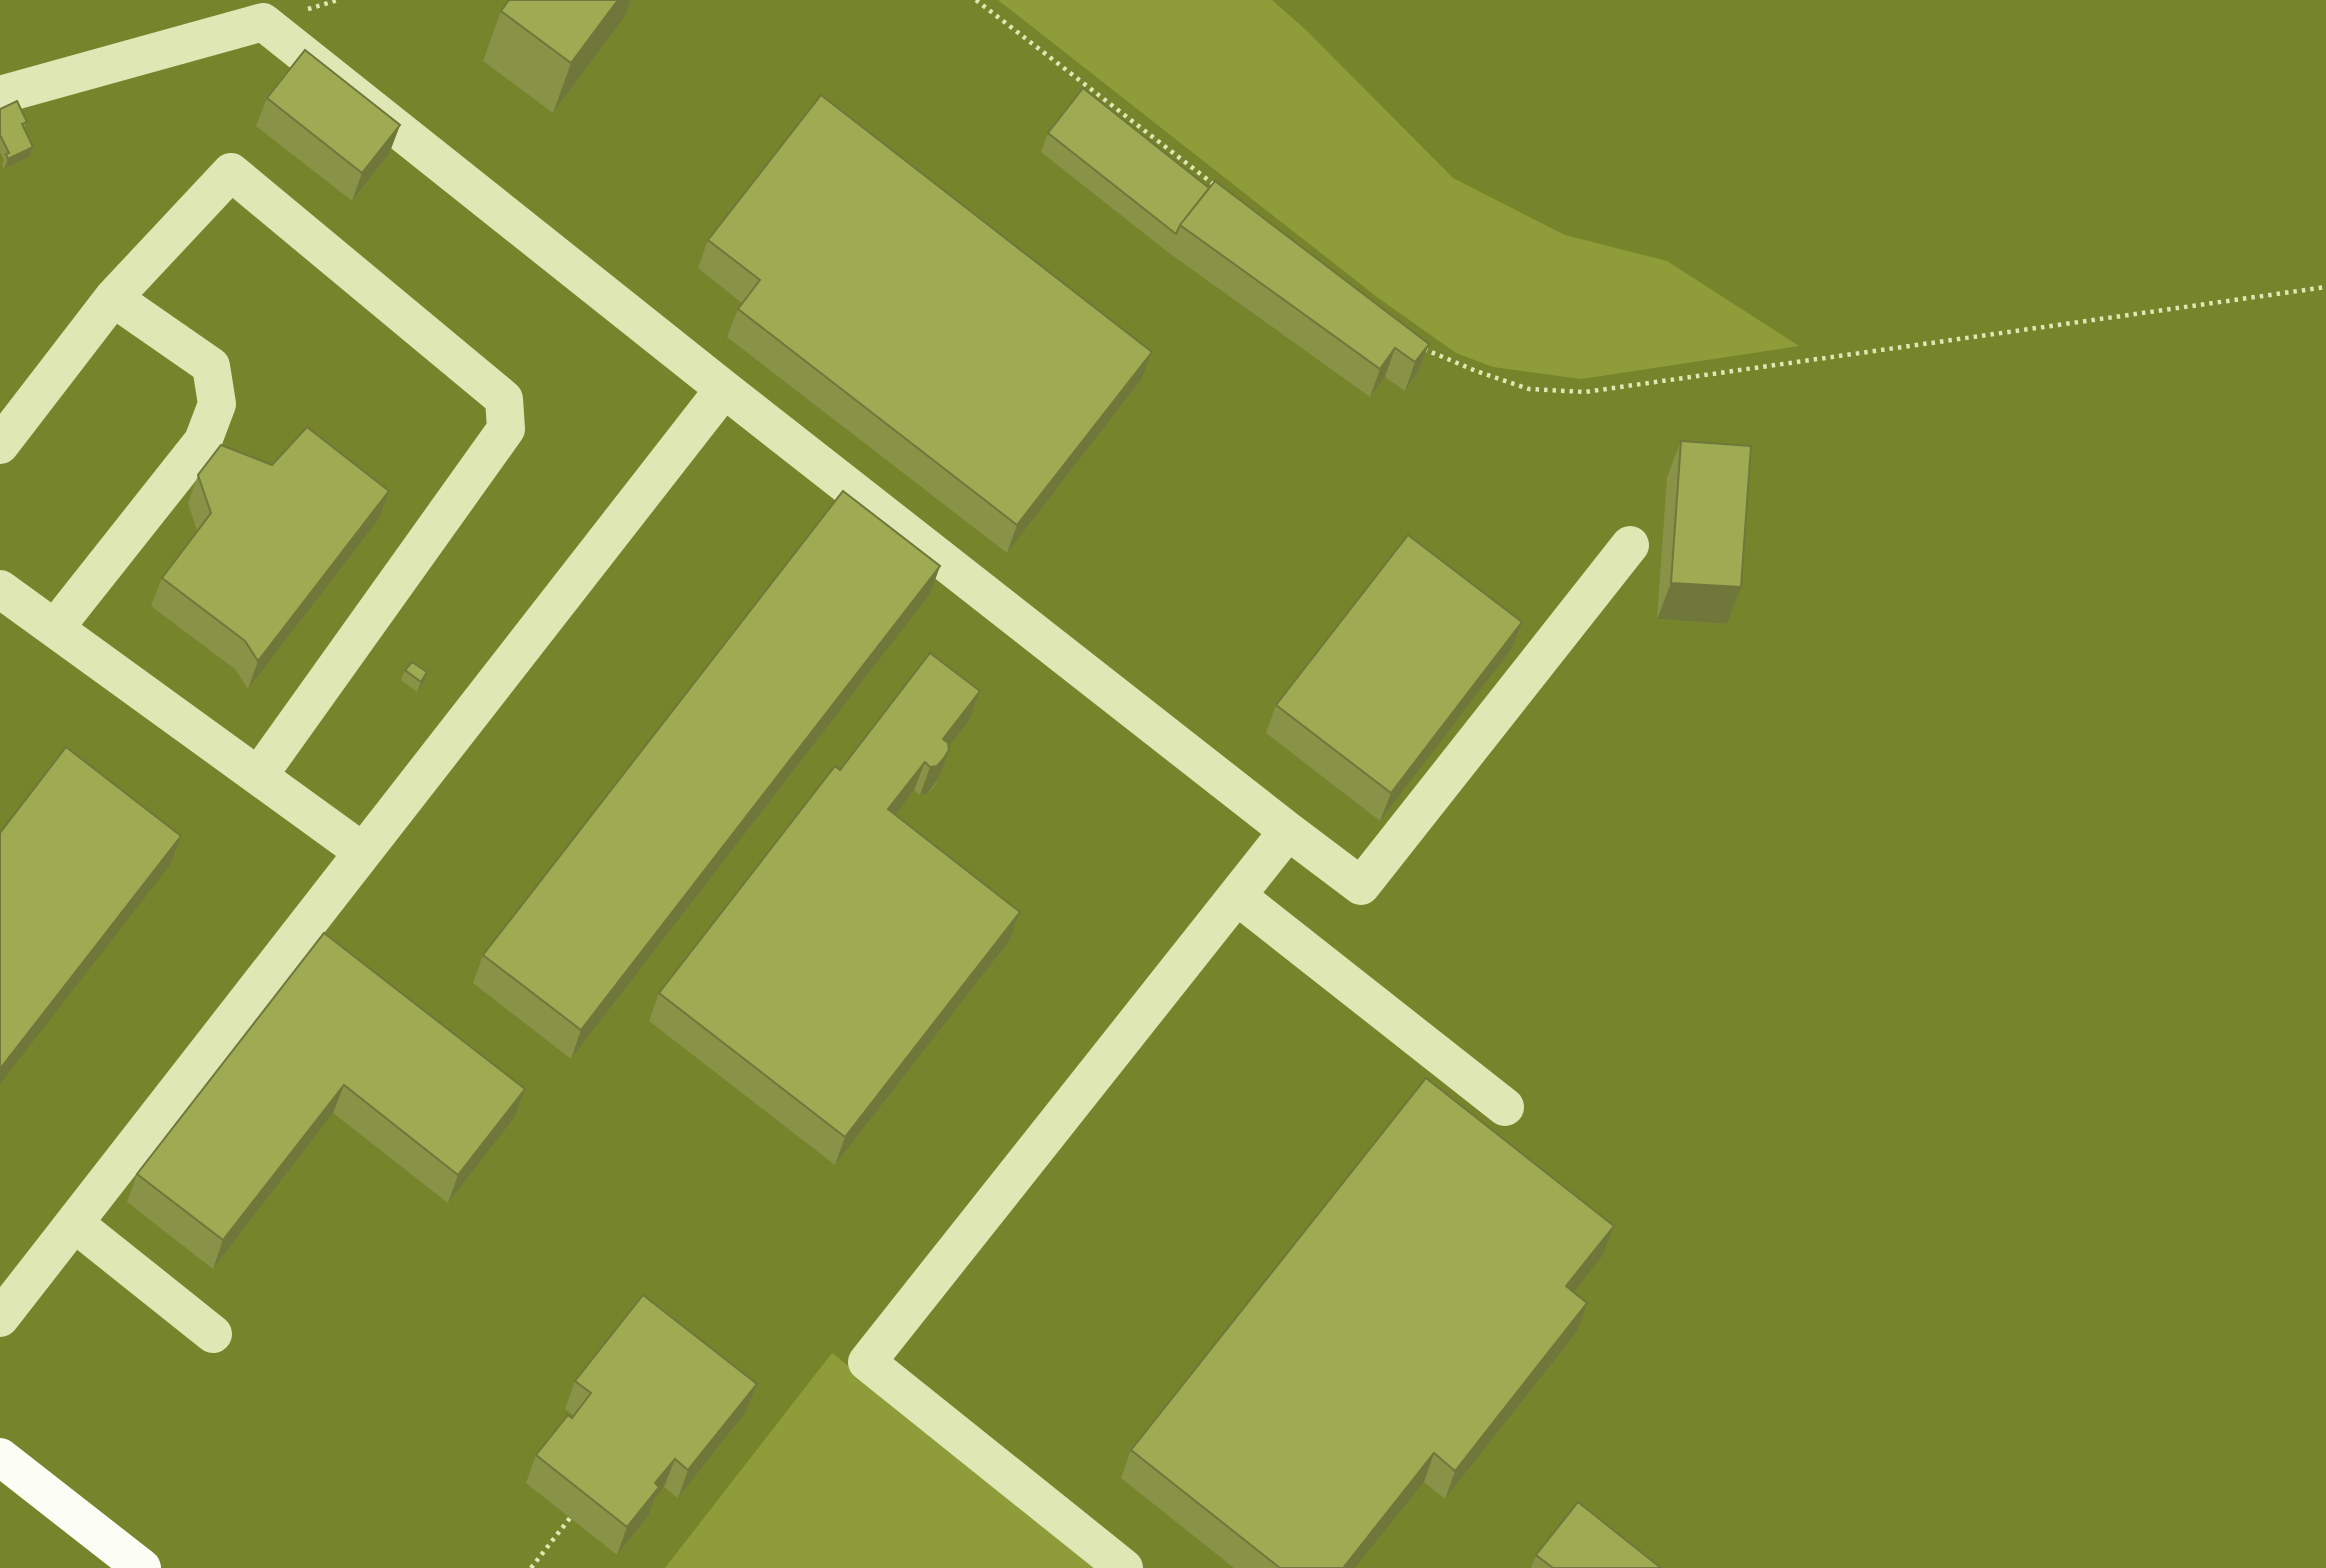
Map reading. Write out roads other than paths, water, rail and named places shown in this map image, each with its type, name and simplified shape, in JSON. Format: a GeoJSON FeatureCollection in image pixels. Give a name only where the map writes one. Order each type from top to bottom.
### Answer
{"type":"FeatureCollection","features":[{"type":"Feature","properties":{"kind":"main road"},"geometry":{"type":"LineString","coordinates":[[0,1457],[142,1568]]}},
{"type":"Feature","properties":{"kind":"lane"},"geometry":{"type":"LineString","coordinates":[[0,95],[264,22],[724,389],[1361,886],[1630,545]]}},
{"type":"Feature","properties":{"kind":"lane"},"geometry":{"type":"LineString","coordinates":[[0,445],[113,298],[231,172],[504,398],[506,429],[259,775]]}},
{"type":"Feature","properties":{"kind":"lane"},"geometry":{"type":"LineString","coordinates":[[55,628],[203,441],[217,404],[211,366],[113,298]]}},
{"type":"Feature","properties":{"kind":"lane"},"geometry":{"type":"LineString","coordinates":[[0,1318],[724,389]]}},
{"type":"Feature","properties":{"kind":"lane"},"geometry":{"type":"LineString","coordinates":[[0,589],[363,852]]}},
{"type":"Feature","properties":{"kind":"lane"},"geometry":{"type":"LineString","coordinates":[[1124,1568],[867,1362],[1288,831]]}},
{"type":"Feature","properties":{"kind":"lane"},"geometry":{"type":"LineString","coordinates":[[1237,896],[1506,1107]]}},
{"type":"Feature","properties":{"kind":"lane"},"geometry":{"type":"LineString","coordinates":[[74,1223],[213,1334]]}}]}
